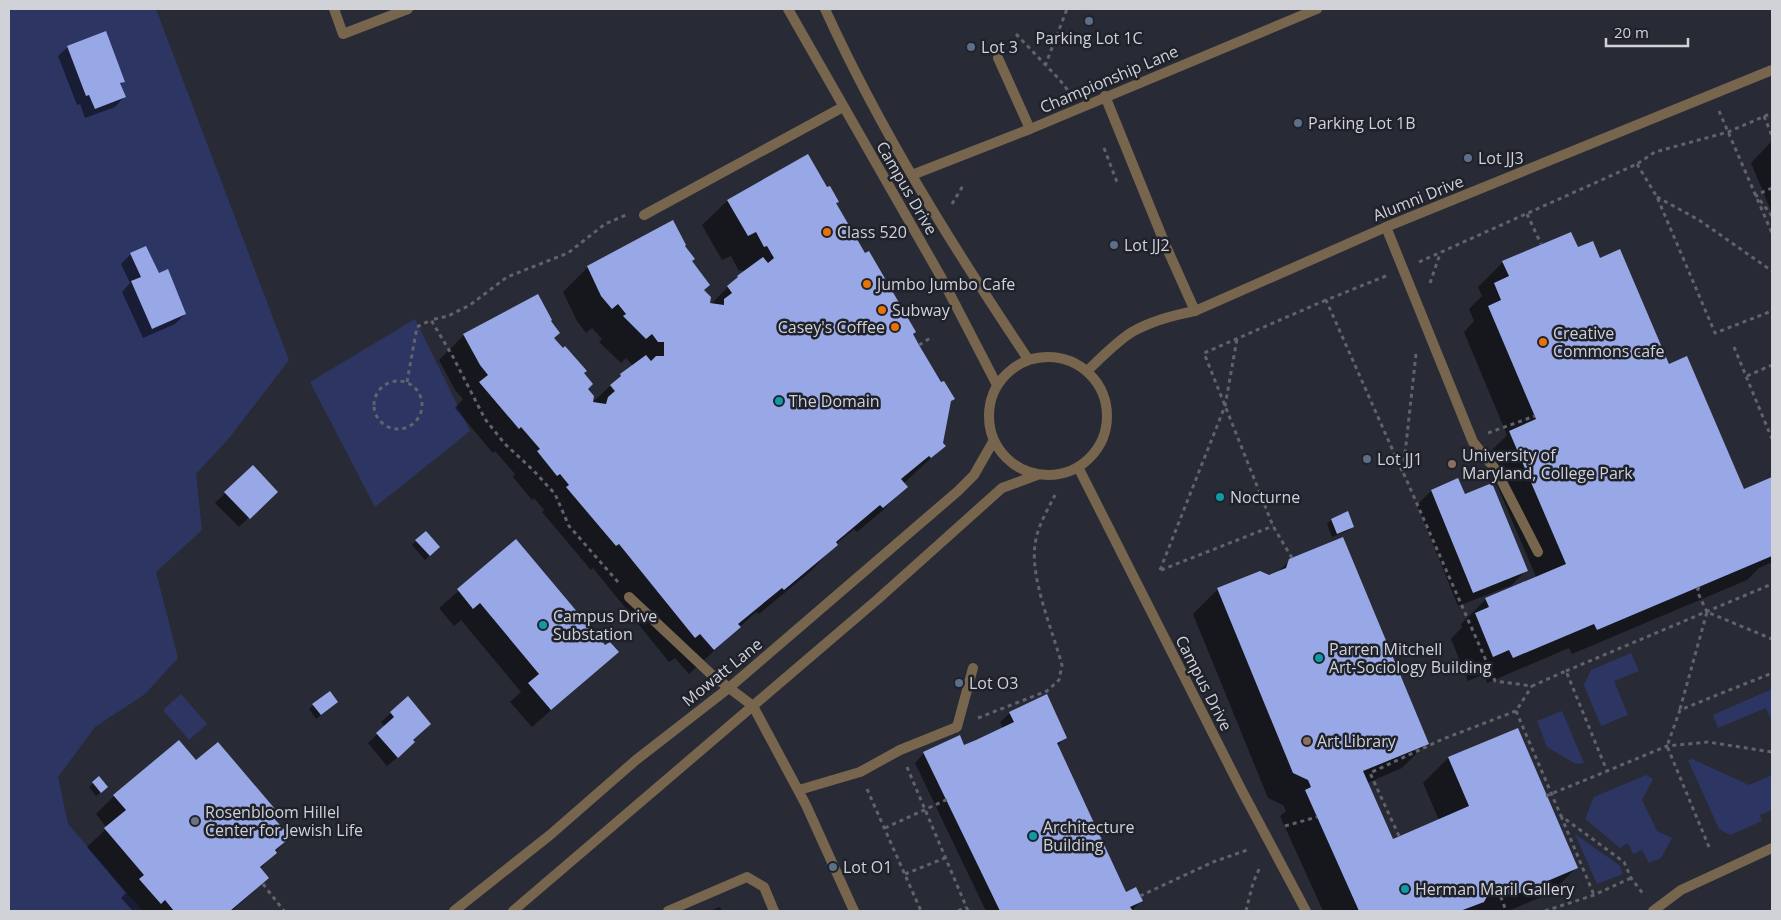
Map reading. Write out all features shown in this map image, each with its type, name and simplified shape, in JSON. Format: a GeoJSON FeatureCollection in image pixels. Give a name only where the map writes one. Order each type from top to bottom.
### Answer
{"type":"FeatureCollection","features":[{"type":"Feature","properties":{"kind":"street"},"geometry":{"type":"LineString","coordinates":[[334,9],[343,34],[408,9]]}},
{"type":"Feature","properties":{"kind":"street","name":"Campus Drive"},"geometry":{"type":"LineString","coordinates":[[788,9],[941,277],[997,385]]}},
{"type":"Feature","properties":{"kind":"street","name":"Campus Drive"},"geometry":{"type":"LineString","coordinates":[[825,9],[856,77],[912,175],[1028,360]]}},
{"type":"Feature","properties":{"kind":"street","name":"Championship Lane"},"geometry":{"type":"LineString","coordinates":[[912,175],[1030,129],[1105,96],[1317,9]]}},
{"type":"Feature","properties":{"kind":"street"},"geometry":{"type":"LineString","coordinates":[[998,58],[1030,129]]}},
{"type":"Feature","properties":{"kind":"street","name":"Alumni Drive"},"geometry":{"type":"LineString","coordinates":[[1087,370],[1131,333],[1164,318],[1195,311],[1386,227],[1772,70]]}},
{"type":"Feature","properties":{"kind":"street"},"geometry":{"type":"LineString","coordinates":[[1105,96],[1165,244],[1195,311]]}},
{"type":"Feature","properties":{"kind":"street"},"geometry":{"type":"LineString","coordinates":[[644,215],[843,107]]}},
{"type":"Feature","properties":{"kind":"street"},"geometry":{"type":"LineString","coordinates":[[1386,227],[1473,442],[1496,470],[1538,552]]}},
{"type":"Feature","properties":{"kind":"street"},"geometry":{"type":"LineString","coordinates":[[513,911],[878,599],[1002,488],[1038,475],[1053,475],[1078,467],[1096,450],[1106,428],[1106,403],[1099,385],[1087,370],[1062,358],[1045,356],[1028,360],[1010,370],[997,385],[988,412],[994,440],[1004,456],[1019,468],[1038,475]]}},
{"type":"Feature","properties":{"kind":"street","name":"Mowatt Lane"},"geometry":{"type":"LineString","coordinates":[[454,911],[550,835],[636,760],[730,687],[958,491],[974,475],[994,440]]}},
{"type":"Feature","properties":{"kind":"street","name":"Campus Drive"},"geometry":{"type":"LineString","coordinates":[[1078,467],[1240,789],[1306,911]]}},
{"type":"Feature","properties":{"kind":"street"},"geometry":{"type":"LineString","coordinates":[[629,597],[712,674],[754,706],[799,790],[854,911]]}},
{"type":"Feature","properties":{"kind":"street"},"geometry":{"type":"LineString","coordinates":[[799,790],[860,772],[900,750],[957,727],[973,668]]}},
{"type":"Feature","properties":{"kind":"street"},"geometry":{"type":"LineString","coordinates":[[1653,911],[1681,890],[1772,848]]}},
{"type":"Feature","properties":{"kind":"street"},"geometry":{"type":"LineString","coordinates":[[668,911],[747,876],[764,888],[774,911]]}},
{"type":"Feature","properties":{"kind":"path"},"geometry":{"type":"LineString","coordinates":[[1045,66],[1067,9]]}},
{"type":"Feature","properties":{"kind":"path"},"geometry":{"type":"LineString","coordinates":[[1016,34],[1059,79],[1080,107]]}},
{"type":"Feature","properties":{"kind":"path"},"geometry":{"type":"LineString","coordinates":[[1292,558],[1273,526],[1204,353],[1440,253],[1637,164],[1655,152],[1728,132],[1772,113]]}},
{"type":"Feature","properties":{"kind":"path"},"geometry":{"type":"LineString","coordinates":[[1764,116],[1772,136]]}},
{"type":"Feature","properties":{"kind":"path"},"geometry":{"type":"LineString","coordinates":[[1728,132],[1772,233]]}},
{"type":"Feature","properties":{"kind":"path"},"geometry":{"type":"LineString","coordinates":[[1104,144],[1104,154],[1118,185]]}},
{"type":"Feature","properties":{"kind":"path"},"geometry":{"type":"LineString","coordinates":[[1637,164],[1657,197],[1715,333],[1754,320],[1772,311]]}},
{"type":"Feature","properties":{"kind":"path"},"geometry":{"type":"LineString","coordinates":[[949,208],[964,184]]}},
{"type":"Feature","properties":{"kind":"path"},"geometry":{"type":"LineString","coordinates":[[1756,195],[1772,188]]}},
{"type":"Feature","properties":{"kind":"path"},"geometry":{"type":"LineString","coordinates":[[1756,195],[1772,216]]}},
{"type":"Feature","properties":{"kind":"path"},"geometry":{"type":"LineString","coordinates":[[1657,197],[1699,220],[1772,271]]}},
{"type":"Feature","properties":{"kind":"path"},"geometry":{"type":"LineString","coordinates":[[1526,214],[1541,244]]}},
{"type":"Feature","properties":{"kind":"path"},"geometry":{"type":"LineString","coordinates":[[407,382],[417,327],[431,320],[448,316],[470,305],[507,277],[568,253],[605,224],[624,215],[644,215]]}},
{"type":"Feature","properties":{"kind":"path"},"geometry":{"type":"LineString","coordinates":[[1428,288],[1440,253]]}},
{"type":"Feature","properties":{"kind":"path"},"geometry":{"type":"LineString","coordinates":[[1326,300],[1495,681],[1532,686],[1772,584]]}},
{"type":"Feature","properties":{"kind":"path"},"geometry":{"type":"LineString","coordinates":[[431,320],[485,419],[506,444],[555,494],[570,526],[621,586]]}},
{"type":"Feature","properties":{"kind":"path"},"geometry":{"type":"LineString","coordinates":[[919,345],[932,337]]}},
{"type":"Feature","properties":{"kind":"path"},"geometry":{"type":"LineString","coordinates":[[1237,338],[1225,406],[1160,570],[1273,526]]}},
{"type":"Feature","properties":{"kind":"path"},"geometry":{"type":"LineString","coordinates":[[1403,472],[1417,346]]}},
{"type":"Feature","properties":{"kind":"path"},"geometry":{"type":"LineString","coordinates":[[1734,347],[1772,439]]}},
{"type":"Feature","properties":{"kind":"path"},"geometry":{"type":"LineString","coordinates":[[1747,376],[1772,365]]}},
{"type":"Feature","properties":{"kind":"path"},"geometry":{"type":"LineString","coordinates":[[397,380],[407,382],[415,387],[420,396],[422,405],[420,414],[415,422],[407,428],[398,430],[388,428],[375,414],[375,396],[380,388],[388,382],[397,380]]}},
{"type":"Feature","properties":{"kind":"path"},"geometry":{"type":"LineString","coordinates":[[1473,442],[1482,435],[1534,416]]}},
{"type":"Feature","properties":{"kind":"path"},"geometry":{"type":"LineString","coordinates":[[957,727],[1047,691],[1059,680],[1062,665],[1036,576],[1034,546],[1041,523],[1055,495]]}},
{"type":"Feature","properties":{"kind":"path"},"geometry":{"type":"LineString","coordinates":[[1699,587],[1697,591],[1707,612],[1680,710],[1667,746],[1709,848]]}},
{"type":"Feature","properties":{"kind":"path"},"geometry":{"type":"LineString","coordinates":[[1707,612],[1772,639]]}},
{"type":"Feature","properties":{"kind":"path"},"geometry":{"type":"LineString","coordinates":[[1566,671],[1607,771]]}},
{"type":"Feature","properties":{"kind":"path"},"geometry":{"type":"LineString","coordinates":[[1680,710],[1772,673]]}},
{"type":"Feature","properties":{"kind":"path"},"geometry":{"type":"LineString","coordinates":[[1399,836],[1370,774],[1443,739],[1516,711],[1532,686]]}},
{"type":"Feature","properties":{"kind":"path"},"geometry":{"type":"LineString","coordinates":[[1516,711],[1594,894]]}},
{"type":"Feature","properties":{"kind":"path"},"geometry":{"type":"LineString","coordinates":[[1546,796],[1667,746],[1708,742],[1772,752]]}},
{"type":"Feature","properties":{"kind":"path"},"geometry":{"type":"LineString","coordinates":[[900,750],[967,909],[958,911]]}},
{"type":"Feature","properties":{"kind":"path"},"geometry":{"type":"LineString","coordinates":[[860,772],[921,911]]}},
{"type":"Feature","properties":{"kind":"path"},"geometry":{"type":"LineString","coordinates":[[885,828],[926,811],[948,799]]}},
{"type":"Feature","properties":{"kind":"path"},"geometry":{"type":"LineString","coordinates":[[1545,911],[1594,894],[1631,878],[1624,862],[1560,816]]}},
{"type":"Feature","properties":{"kind":"path"},"geometry":{"type":"LineString","coordinates":[[1285,826],[1317,817]]}},
{"type":"Feature","properties":{"kind":"path"},"geometry":{"type":"LineString","coordinates":[[1140,896],[1213,862],[1250,850]]}},
{"type":"Feature","properties":{"kind":"path"},"geometry":{"type":"LineString","coordinates":[[904,874],[946,858]]}},
{"type":"Feature","properties":{"kind":"path"},"geometry":{"type":"LineString","coordinates":[[1246,911],[1253,883],[1260,867]]}},
{"type":"Feature","properties":{"kind":"path"},"geometry":{"type":"LineString","coordinates":[[263,884],[284,911]]}},
{"type":"Feature","properties":{"kind":"path"},"geometry":{"type":"LineString","coordinates":[[1498,889],[1506,911]]}},
{"type":"Feature","properties":{"kind":"shaded area"},"geometry":{"type":"Polygon","coordinates":[[[9,9],[156,9],[289,360],[230,437],[196,474],[202,530],[156,572],[178,658],[145,694],[95,727],[58,777],[68,824],[143,911],[9,911],[9,9]]]}},
{"type":"Feature","properties":{"kind":"shaded area"},"geometry":{"type":"Polygon","coordinates":[[[415,319],[470,431],[375,507],[310,382],[415,319]]]}},
{"type":"Feature","properties":{"kind":"shaded area"},"geometry":{"type":"Polygon","coordinates":[[[1631,653],[1639,671],[1614,681],[1628,715],[1601,726],[1584,685],[1591,670],[1631,653]]]}},
{"type":"Feature","properties":{"kind":"shaded area"},"geometry":{"type":"Polygon","coordinates":[[[1772,689],[1772,722],[1766,708],[1718,728],[1713,715],[1772,689]]]}},
{"type":"Feature","properties":{"kind":"shaded area"},"geometry":{"type":"Polygon","coordinates":[[[181,694],[207,724],[189,740],[163,710],[181,694]]]}},
{"type":"Feature","properties":{"kind":"shaded area"},"geometry":{"type":"Polygon","coordinates":[[[1562,711],[1584,763],[1576,764],[1547,747],[1537,721],[1562,711]]]}},
{"type":"Feature","properties":{"kind":"shaded area"},"geometry":{"type":"Polygon","coordinates":[[[1692,759],[1749,785],[1772,775],[1772,810],[1760,815],[1762,821],[1730,835],[1719,829],[1688,760],[1692,759]]]}},
{"type":"Feature","properties":{"kind":"shaded area"},"geometry":{"type":"Polygon","coordinates":[[[1646,775],[1653,779],[1642,800],[1657,831],[1672,838],[1661,858],[1649,863],[1642,850],[1633,854],[1628,843],[1620,848],[1585,819],[1594,797],[1646,775]]]}},
{"type":"Feature","properties":{"kind":"shaded area"},"geometry":{"type":"Polygon","coordinates":[[[1575,834],[1619,865],[1623,874],[1597,884],[1575,834]]]}},
{"type":"Feature","properties":{"kind":"building"},"geometry":{"type":"Polygon","coordinates":[[[106,31],[125,82],[120,83],[126,97],[95,109],[89,95],[86,96],[67,46],[106,31]]]}},
{"type":"Feature","properties":{"kind":"building","name":"The Domain"},"geometry":{"type":"Polygon","coordinates":[[[808,154],[827,187],[830,186],[839,202],[836,203],[865,253],[869,251],[916,332],[913,334],[941,382],[944,381],[955,399],[951,401],[943,443],[946,446],[931,458],[929,456],[901,479],[908,487],[883,508],[880,505],[836,542],[838,545],[784,590],[782,588],[738,624],[741,627],[714,650],[700,634],[695,638],[619,544],[616,546],[566,487],[569,485],[560,474],[557,476],[537,451],[540,449],[521,427],[519,429],[479,382],[488,375],[480,365],[463,334],[538,294],[551,321],[560,333],[554,338],[563,348],[565,346],[587,371],[584,373],[593,384],[588,389],[594,396],[593,402],[606,404],[608,397],[615,391],[610,385],[621,376],[620,374],[646,355],[651,361],[656,356],[664,356],[664,342],[658,342],[652,334],[646,339],[623,316],[626,314],[618,304],[612,309],[601,296],[587,266],[673,220],[685,246],[695,259],[692,261],[710,285],[704,290],[711,297],[710,303],[724,305],[724,299],[732,293],[727,286],[737,276],[763,257],[768,263],[774,258],[767,246],[764,247],[756,232],[748,236],[727,200],[808,154]]]}},
{"type":"Feature","properties":{"kind":"building"},"geometry":{"type":"Polygon","coordinates":[[[1571,232],[1578,247],[1593,241],[1600,258],[1620,249],[1669,364],[1687,356],[1744,489],[1772,477],[1772,556],[1597,630],[1594,624],[1513,658],[1509,650],[1493,657],[1475,613],[1489,607],[1485,598],[1566,564],[1509,431],[1536,419],[1488,306],[1501,300],[1494,283],[1509,276],[1502,261],[1571,232]]]}},
{"type":"Feature","properties":{"kind":"building"},"geometry":{"type":"Polygon","coordinates":[[[146,246],[159,273],[168,269],[186,314],[152,329],[131,281],[141,277],[130,253],[146,246]]]}},
{"type":"Feature","properties":{"kind":"building"},"geometry":{"type":"Polygon","coordinates":[[[253,465],[278,492],[250,519],[224,492],[253,465]]]}},
{"type":"Feature","properties":{"kind":"building"},"geometry":{"type":"Polygon","coordinates":[[[1458,478],[1465,494],[1492,483],[1528,571],[1473,593],[1431,490],[1458,478]]]}},
{"type":"Feature","properties":{"kind":"building"},"geometry":{"type":"Polygon","coordinates":[[[1348,511],[1354,527],[1337,534],[1331,519],[1348,511]]]}},
{"type":"Feature","properties":{"kind":"building"},"geometry":{"type":"Polygon","coordinates":[[[426,531],[440,547],[430,556],[415,540],[426,531]]]}},
{"type":"Feature","properties":{"kind":"building","name":"Parren Mitchell Art-Sociology Building"},"geometry":{"type":"Polygon","coordinates":[[[1343,537],[1429,744],[1363,771],[1393,839],[1469,806],[1448,757],[1518,728],[1578,868],[1510,897],[1505,887],[1489,893],[1484,902],[1460,911],[1359,911],[1305,790],[1311,787],[1308,780],[1293,773],[1217,588],[1260,571],[1269,575],[1286,568],[1289,559],[1343,537]]]}},
{"type":"Feature","properties":{"kind":"building","name":"Campus Drive Substation"},"geometry":{"type":"Polygon","coordinates":[[[516,539],[605,645],[610,642],[619,652],[551,710],[528,683],[539,674],[480,603],[473,609],[457,589],[516,539]]]}},
{"type":"Feature","properties":{"kind":"building"},"geometry":{"type":"Polygon","coordinates":[[[330,691],[338,702],[321,715],[312,704],[330,691]]]}},
{"type":"Feature","properties":{"kind":"building","name":"Architecture Building"},"geometry":{"type":"Polygon","coordinates":[[[1047,694],[1067,738],[1057,743],[1126,892],[1136,887],[1143,901],[1130,907],[1133,911],[1000,911],[923,752],[960,735],[964,745],[976,740],[1014,722],[1009,712],[1047,694]]]}},
{"type":"Feature","properties":{"kind":"building"},"geometry":{"type":"Polygon","coordinates":[[[408,696],[431,724],[413,740],[415,742],[398,758],[376,733],[394,717],[390,712],[408,696]]]}},
{"type":"Feature","properties":{"kind":"building","name":"Rosenbloom Hillel Center for Jewish Life"},"geometry":{"type":"Polygon","coordinates":[[[179,740],[196,760],[218,742],[275,809],[270,814],[291,837],[275,850],[277,853],[260,867],[269,878],[230,911],[174,911],[165,900],[161,904],[139,879],[144,875],[104,828],[126,810],[113,795],[179,740]]]}},
{"type":"Feature","properties":{"kind":"building"},"geometry":{"type":"Polygon","coordinates":[[[99,776],[108,787],[101,793],[92,782],[99,776]]]}},
{"type":"Feature","properties":{"kind":"place","name":"Parking Lot 1C"},"geometry":{"type":"Point","coordinates":[1089,21]}},
{"type":"Feature","properties":{"kind":"place","name":"Lot 3"},"geometry":{"type":"Point","coordinates":[971,47]}},
{"type":"Feature","properties":{"kind":"place","name":"Parking Lot 1B"},"geometry":{"type":"Point","coordinates":[1298,123]}},
{"type":"Feature","properties":{"kind":"place","name":"Lot JJ3"},"geometry":{"type":"Point","coordinates":[1468,158]}},
{"type":"Feature","properties":{"kind":"place","name":"Class 520"},"geometry":{"type":"Point","coordinates":[827,232]}},
{"type":"Feature","properties":{"kind":"place","name":"Lot JJ2"},"geometry":{"type":"Point","coordinates":[1114,245]}},
{"type":"Feature","properties":{"kind":"place","name":"Jumbo Jumbo Cafe"},"geometry":{"type":"Point","coordinates":[867,284]}},
{"type":"Feature","properties":{"kind":"place","name":"Subway"},"geometry":{"type":"Point","coordinates":[882,310]}},
{"type":"Feature","properties":{"kind":"place","name":"Casey's Coffee"},"geometry":{"type":"Point","coordinates":[895,327]}},
{"type":"Feature","properties":{"kind":"place","name":"Creative Commons cafe"},"geometry":{"type":"Point","coordinates":[1543,342]}},
{"type":"Feature","properties":{"kind":"place","name":"The Domain"},"geometry":{"type":"Point","coordinates":[779,401]}},
{"type":"Feature","properties":{"kind":"place","name":"Lot JJ1"},"geometry":{"type":"Point","coordinates":[1367,459]}},
{"type":"Feature","properties":{"kind":"place","name":"University of Maryland, College Park"},"geometry":{"type":"Point","coordinates":[1452,464]}},
{"type":"Feature","properties":{"kind":"place","name":"Nocturne"},"geometry":{"type":"Point","coordinates":[1220,497]}},
{"type":"Feature","properties":{"kind":"place","name":"Campus Drive Substation"},"geometry":{"type":"Point","coordinates":[543,625]}},
{"type":"Feature","properties":{"kind":"place","name":"Parren Mitchell Art-Sociology Building"},"geometry":{"type":"Point","coordinates":[1319,658]}},
{"type":"Feature","properties":{"kind":"place","name":"Lot O3"},"geometry":{"type":"Point","coordinates":[959,683]}},
{"type":"Feature","properties":{"kind":"place","name":"Art Library"},"geometry":{"type":"Point","coordinates":[1307,741]}},
{"type":"Feature","properties":{"kind":"place","name":"Rosenbloom Hillel Center for Jewish Life"},"geometry":{"type":"Point","coordinates":[195,821]}},
{"type":"Feature","properties":{"kind":"place","name":"Architecture Building"},"geometry":{"type":"Point","coordinates":[1033,836]}},
{"type":"Feature","properties":{"kind":"place","name":"Lot O1"},"geometry":{"type":"Point","coordinates":[833,867]}},
{"type":"Feature","properties":{"kind":"place","name":"Herman Maril Gallery"},"geometry":{"type":"Point","coordinates":[1405,889]}}]}
